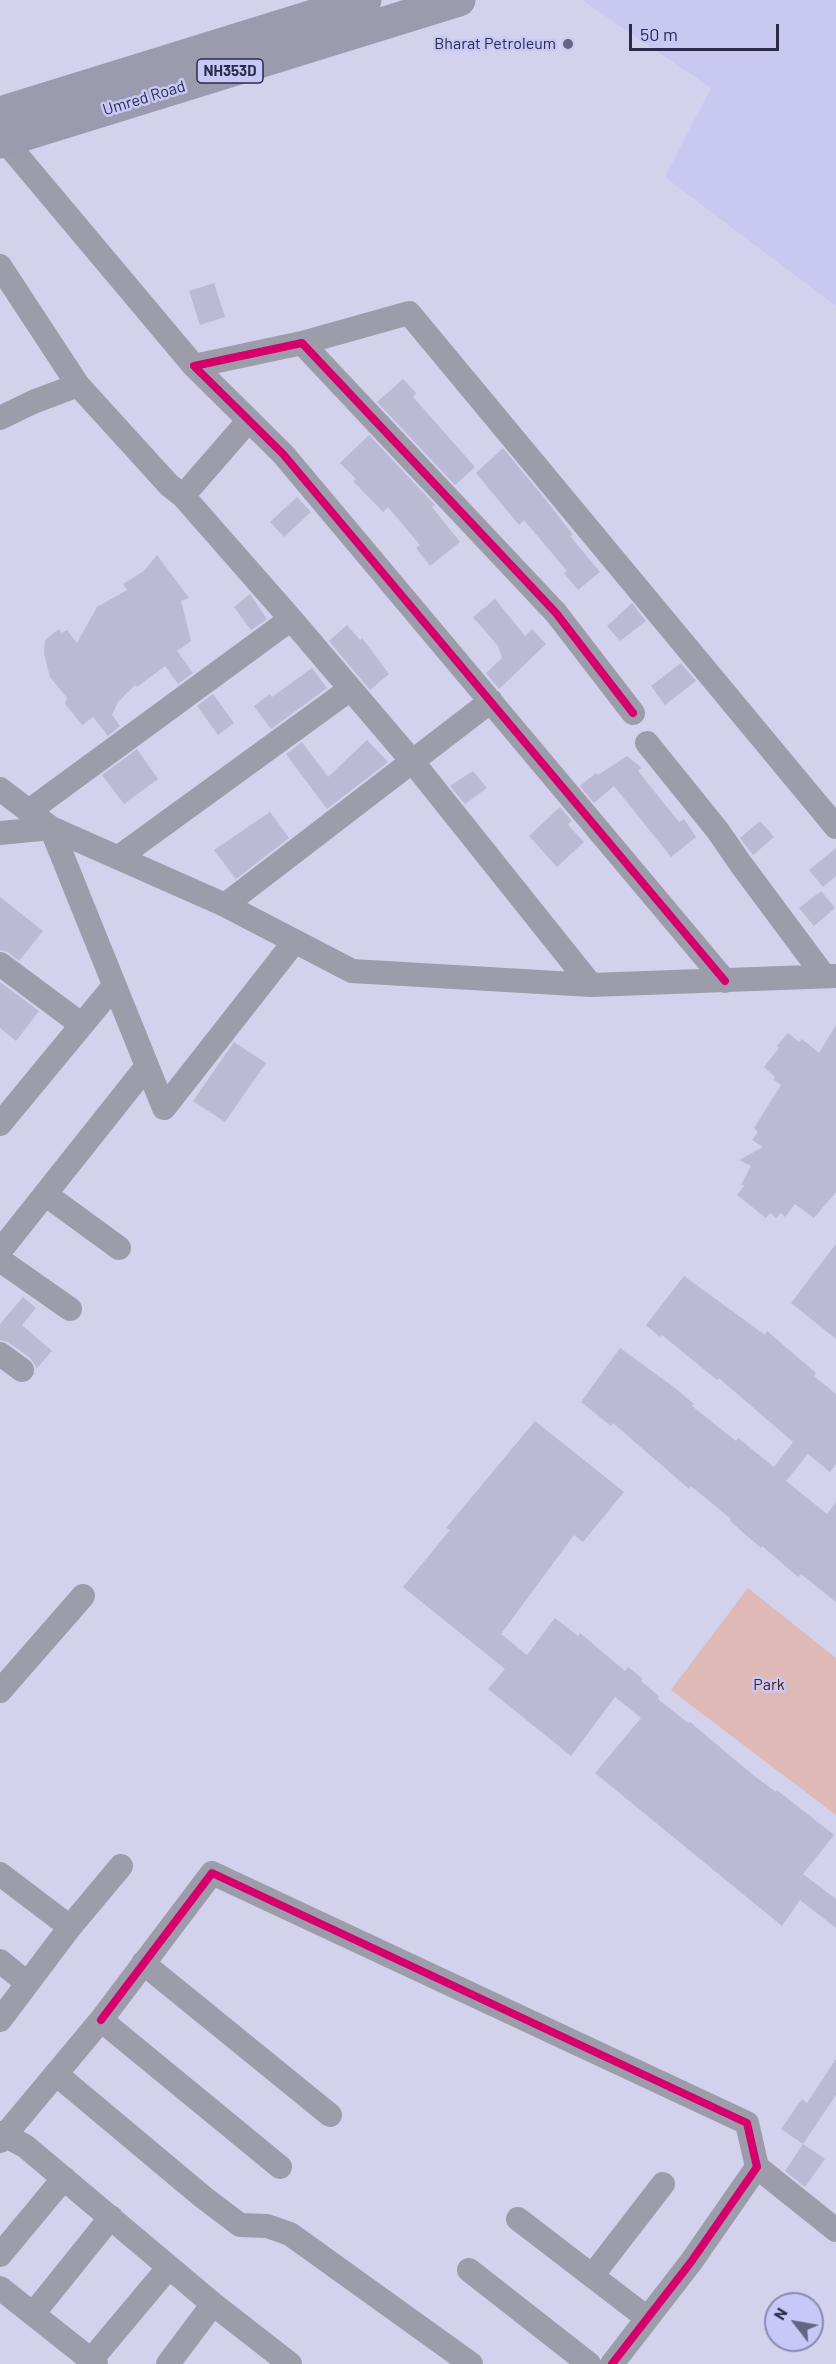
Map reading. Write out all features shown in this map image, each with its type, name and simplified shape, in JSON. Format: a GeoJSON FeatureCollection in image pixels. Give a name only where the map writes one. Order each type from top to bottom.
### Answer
{"type":"FeatureCollection","features":[{"type":"Feature","properties":{"kind":"highway","name":"NH353D"},"geometry":{"type":"LineString","coordinates":[[2,132],[365,0]]}},
{"type":"Feature","properties":{"kind":"highway","name":"Umred Road"},"geometry":{"type":"LineString","coordinates":[[2,132],[459,0]]}},
{"type":"Feature","properties":{"kind":"street"},"geometry":{"type":"LineString","coordinates":[[2,132],[194,366],[283,454],[725,981]]}},
{"type":"Feature","properties":{"kind":"street"},"geometry":{"type":"LineString","coordinates":[[0,266],[8,292],[78,385],[169,485],[183,496],[291,619],[411,761],[591,985]]}},
{"type":"Feature","properties":{"kind":"street"},"geometry":{"type":"LineString","coordinates":[[194,366],[302,343],[410,313],[836,826]]}},
{"type":"Feature","properties":{"kind":"street"},"geometry":{"type":"LineString","coordinates":[[302,343],[556,613],[633,713]]}},
{"type":"Feature","properties":{"kind":"street"},"geometry":{"type":"LineString","coordinates":[[0,418],[33,402],[78,385]]}},
{"type":"Feature","properties":{"kind":"street"},"geometry":{"type":"LineString","coordinates":[[183,496],[249,420]]}},
{"type":"Feature","properties":{"kind":"street"},"geometry":{"type":"LineString","coordinates":[[29,811],[291,619]]}},
{"type":"Feature","properties":{"kind":"street"},"geometry":{"type":"LineString","coordinates":[[120,857],[349,690]]}},
{"type":"Feature","properties":{"kind":"street"},"geometry":{"type":"LineString","coordinates":[[225,905],[490,701]]}},
{"type":"Feature","properties":{"kind":"street"},"geometry":{"type":"LineString","coordinates":[[647,743],[830,976]]}},
{"type":"Feature","properties":{"kind":"street"},"geometry":{"type":"LineString","coordinates":[[0,789],[51,828],[225,905],[352,971],[591,985],[830,976]]}},
{"type":"Feature","properties":{"kind":"street"},"geometry":{"type":"LineString","coordinates":[[0,832],[51,828]]}},
{"type":"Feature","properties":{"kind":"street"},"geometry":{"type":"LineString","coordinates":[[51,828],[164,1108],[295,941]]}},
{"type":"Feature","properties":{"kind":"street"},"geometry":{"type":"LineString","coordinates":[[0,964],[82,1025]]}},
{"type":"Feature","properties":{"kind":"street"},"geometry":{"type":"LineString","coordinates":[[3,1114],[114,986]]}},
{"type":"Feature","properties":{"kind":"street"},"geometry":{"type":"LineString","coordinates":[[0,1251],[147,1066]]}},
{"type":"Feature","properties":{"kind":"street"},"geometry":{"type":"LineString","coordinates":[[45,1194],[119,1248]]}},
{"type":"Feature","properties":{"kind":"street"},"geometry":{"type":"LineString","coordinates":[[0,1260],[70,1310]]}},
{"type":"Feature","properties":{"kind":"street"},"geometry":{"type":"LineString","coordinates":[[0,1354],[22,1370]]}},
{"type":"Feature","properties":{"kind":"street"},"geometry":{"type":"LineString","coordinates":[[0,1691],[83,1596]]}},
{"type":"Feature","properties":{"kind":"street"},"geometry":{"type":"LineString","coordinates":[[0,2020],[70,1927],[121,1866]]}},
{"type":"Feature","properties":{"kind":"street"},"geometry":{"type":"LineString","coordinates":[[290,2364],[264,2356],[213,2304],[111,2217],[25,2146],[2,2136],[101,2020],[212,1873],[747,2122],[757,2167],[836,2230]]}},
{"type":"Feature","properties":{"kind":"street"},"geometry":{"type":"LineString","coordinates":[[0,1874],[70,1927]]}},
{"type":"Feature","properties":{"kind":"street"},"geometry":{"type":"LineString","coordinates":[[0,1961],[27,1983]]}},
{"type":"Feature","properties":{"kind":"street"},"geometry":{"type":"LineString","coordinates":[[143,1964],[330,2115]]}},
{"type":"Feature","properties":{"kind":"street"},"geometry":{"type":"LineString","coordinates":[[101,2020],[280,2167]]}},
{"type":"Feature","properties":{"kind":"street"},"geometry":{"type":"LineString","coordinates":[[56,2074],[203,2197],[240,2224],[267,2226],[290,2234],[455,2360]]}},
{"type":"Feature","properties":{"kind":"street"},"geometry":{"type":"LineString","coordinates":[[612,2364],[691,2262],[757,2167]]}},
{"type":"Feature","properties":{"kind":"street"},"geometry":{"type":"LineString","coordinates":[[0,2255],[64,2178]]}},
{"type":"Feature","properties":{"kind":"street"},"geometry":{"type":"LineString","coordinates":[[592,2276],[663,2184]]}},
{"type":"Feature","properties":{"kind":"street"},"geometry":{"type":"LineString","coordinates":[[33,2314],[111,2217]]}},
{"type":"Feature","properties":{"kind":"street"},"geometry":{"type":"LineString","coordinates":[[518,2219],[647,2318]]}},
{"type":"Feature","properties":{"kind":"street"},"geometry":{"type":"LineString","coordinates":[[0,2288],[94,2362],[169,2267]]}},
{"type":"Feature","properties":{"kind":"street"},"geometry":{"type":"LineString","coordinates":[[469,2270],[589,2364]]}},
{"type":"Feature","properties":{"kind":"street"},"geometry":{"type":"LineString","coordinates":[[168,2364],[213,2304]]}},
{"type":"Feature","properties":{"kind":"shaded area"},"geometry":{"type":"Polygon","coordinates":[[[582,0],[836,0],[836,306],[665,177],[711,88],[582,0]]]}},
{"type":"Feature","properties":{"kind":"green space","name":"Park"},"geometry":{"type":"Polygon","coordinates":[[[748,1588],[836,1658],[836,1815],[671,1690],[748,1588]]]}},
{"type":"Feature","properties":{"kind":"building"},"geometry":{"type":"Polygon","coordinates":[[[214,283],[225,317],[200,325],[189,291],[214,283]]]}},
{"type":"Feature","properties":{"kind":"building"},"geometry":{"type":"Polygon","coordinates":[[[403,379],[416,393],[413,397],[475,467],[455,485],[377,402],[403,379]]]}},
{"type":"Feature","properties":{"kind":"building"},"geometry":{"type":"Polygon","coordinates":[[[369,435],[435,505],[432,507],[460,542],[430,566],[416,548],[420,545],[388,507],[383,512],[353,481],[356,479],[340,463],[369,435]]]}},
{"type":"Feature","properties":{"kind":"building"},"geometry":{"type":"Polygon","coordinates":[[[503,448],[546,500],[573,535],[570,536],[600,572],[578,590],[564,573],[567,571],[524,520],[519,525],[476,473],[503,448]]]}},
{"type":"Feature","properties":{"kind":"building"},"geometry":{"type":"Polygon","coordinates":[[[297,497],[311,512],[284,537],[270,522],[297,497]]]}},
{"type":"Feature","properties":{"kind":"building"},"geometry":{"type":"Polygon","coordinates":[[[157,555],[189,598],[181,601],[191,641],[177,651],[193,673],[178,684],[165,666],[137,687],[135,685],[118,702],[112,715],[120,726],[108,736],[93,717],[82,725],[65,704],[67,698],[50,677],[44,654],[45,640],[59,629],[61,633],[67,630],[77,643],[97,607],[127,590],[123,584],[144,571],[157,555]]]}},
{"type":"Feature","properties":{"kind":"building"},"geometry":{"type":"Polygon","coordinates":[[[250,594],[267,619],[251,630],[234,607],[250,594]]]}},
{"type":"Feature","properties":{"kind":"building"},"geometry":{"type":"Polygon","coordinates":[[[495,599],[525,636],[532,629],[546,644],[499,689],[486,673],[502,658],[498,646],[473,617],[495,599]]]}},
{"type":"Feature","properties":{"kind":"building"},"geometry":{"type":"Polygon","coordinates":[[[632,603],[646,621],[620,641],[607,626],[632,603]]]}},
{"type":"Feature","properties":{"kind":"building"},"geometry":{"type":"Polygon","coordinates":[[[347,625],[360,640],[362,638],[389,674],[370,690],[329,641],[347,625]]]}},
{"type":"Feature","properties":{"kind":"building"},"geometry":{"type":"Polygon","coordinates":[[[681,663],[696,681],[665,705],[651,686],[681,663]]]}},
{"type":"Feature","properties":{"kind":"building"},"geometry":{"type":"Polygon","coordinates":[[[312,668],[327,688],[271,729],[254,706],[270,694],[272,697],[312,668]]]}},
{"type":"Feature","properties":{"kind":"building"},"geometry":{"type":"Polygon","coordinates":[[[213,694],[234,723],[218,735],[197,706],[213,694]]]}},
{"type":"Feature","properties":{"kind":"building"},"geometry":{"type":"Polygon","coordinates":[[[367,740],[388,762],[327,809],[286,754],[302,742],[328,777],[367,740]]]}},
{"type":"Feature","properties":{"kind":"building"},"geometry":{"type":"Polygon","coordinates":[[[137,749],[158,779],[124,804],[102,775],[137,749]]]}},
{"type":"Feature","properties":{"kind":"building"},"geometry":{"type":"Polygon","coordinates":[[[627,756],[642,768],[638,771],[679,822],[684,819],[696,837],[671,857],[614,786],[594,803],[580,786],[596,773],[598,775],[627,756]]]}},
{"type":"Feature","properties":{"kind":"building"},"geometry":{"type":"Polygon","coordinates":[[[473,771],[487,788],[465,804],[450,786],[473,771]]]}},
{"type":"Feature","properties":{"kind":"building"},"geometry":{"type":"Polygon","coordinates":[[[560,807],[572,821],[568,824],[569,826],[584,842],[557,867],[529,836],[560,807]]]}},
{"type":"Feature","properties":{"kind":"building"},"geometry":{"type":"Polygon","coordinates":[[[270,812],[289,838],[236,879],[214,850],[270,812]]]}},
{"type":"Feature","properties":{"kind":"building"},"geometry":{"type":"Polygon","coordinates":[[[760,821],[774,837],[753,855],[740,838],[760,821]]]}},
{"type":"Feature","properties":{"kind":"building"},"geometry":{"type":"Polygon","coordinates":[[[836,848],[836,876],[823,887],[809,870],[836,848]]]}},
{"type":"Feature","properties":{"kind":"building"},"geometry":{"type":"Polygon","coordinates":[[[821,891],[835,908],[814,926],[799,908],[821,891]]]}},
{"type":"Feature","properties":{"kind":"building"},"geometry":{"type":"Polygon","coordinates":[[[0,897],[43,931],[19,961],[8,952],[0,950],[0,897]]]}},
{"type":"Feature","properties":{"kind":"building"},"geometry":{"type":"Polygon","coordinates":[[[0,982],[39,1011],[16,1041],[0,1028],[0,982]]]}},
{"type":"Feature","properties":{"kind":"building"},"geometry":{"type":"Polygon","coordinates":[[[836,1025],[836,1192],[814,1218],[795,1204],[785,1217],[781,1213],[776,1218],[770,1213],[766,1218],[737,1195],[745,1185],[741,1185],[751,1166],[739,1160],[763,1147],[752,1140],[758,1132],[754,1128],[781,1085],[764,1067],[788,1033],[799,1042],[802,1039],[819,1053],[836,1025]]]}},
{"type":"Feature","properties":{"kind":"building"},"geometry":{"type":"Polygon","coordinates":[[[234,1042],[266,1063],[225,1122],[193,1101],[234,1042]]]}},
{"type":"Feature","properties":{"kind":"building"},"geometry":{"type":"Polygon","coordinates":[[[836,1244],[836,1339],[791,1303],[836,1244]]]}},
{"type":"Feature","properties":{"kind":"building"},"geometry":{"type":"Polygon","coordinates":[[[684,1276],[765,1335],[767,1331],[816,1373],[814,1376],[836,1394],[836,1464],[830,1472],[808,1454],[786,1481],[827,1514],[836,1502],[836,1602],[801,1574],[798,1577],[762,1546],[761,1548],[730,1521],[731,1519],[691,1486],[689,1489],[613,1423],[611,1426],[581,1402],[620,1348],[675,1388],[694,1404],[692,1406],[736,1441],[738,1438],[774,1467],[793,1442],[719,1378],[717,1380],[662,1335],[660,1337],[646,1325],[684,1276]]]}},
{"type":"Feature","properties":{"kind":"building"},"geometry":{"type":"Polygon","coordinates":[[[23,1297],[36,1308],[22,1325],[52,1351],[37,1368],[30,1358],[8,1342],[0,1340],[0,1324],[23,1297]]]}},
{"type":"Feature","properties":{"kind":"building"},"geometry":{"type":"Polygon","coordinates":[[[535,1421],[624,1492],[583,1542],[574,1535],[501,1634],[527,1655],[555,1618],[578,1636],[580,1633],[625,1671],[628,1667],[643,1679],[641,1681],[659,1696],[658,1699],[688,1723],[690,1722],[753,1775],[776,1792],[777,1790],[834,1835],[803,1874],[836,1899],[836,1928],[800,1900],[782,1926],[595,1773],[641,1718],[615,1697],[571,1756],[488,1689],[505,1669],[403,1587],[450,1530],[446,1528],[535,1421]]]}},
{"type":"Feature","properties":{"kind":"building"},"geometry":{"type":"Polygon","coordinates":[[[836,2059],[836,2095],[803,2144],[781,2129],[802,2099],[807,2103],[836,2059]]]}},
{"type":"Feature","properties":{"kind":"building"},"geometry":{"type":"Polygon","coordinates":[[[803,2144],[825,2159],[805,2187],[785,2171],[803,2144]]]}},
{"type":"Feature","properties":{"kind":"cycle path"},"geometry":{"type":"LineString","coordinates":[[633,713],[556,613],[302,343],[194,366],[283,454],[725,981]]}},
{"type":"Feature","properties":{"kind":"cycle path"},"geometry":{"type":"LineString","coordinates":[[101,2020],[212,1873],[747,2123],[757,2167],[691,2262],[612,2364]]}},
{"type":"Feature","properties":{"kind":"place","name":"Bharat Petroleum"},"geometry":{"type":"Point","coordinates":[568,44]}}]}
